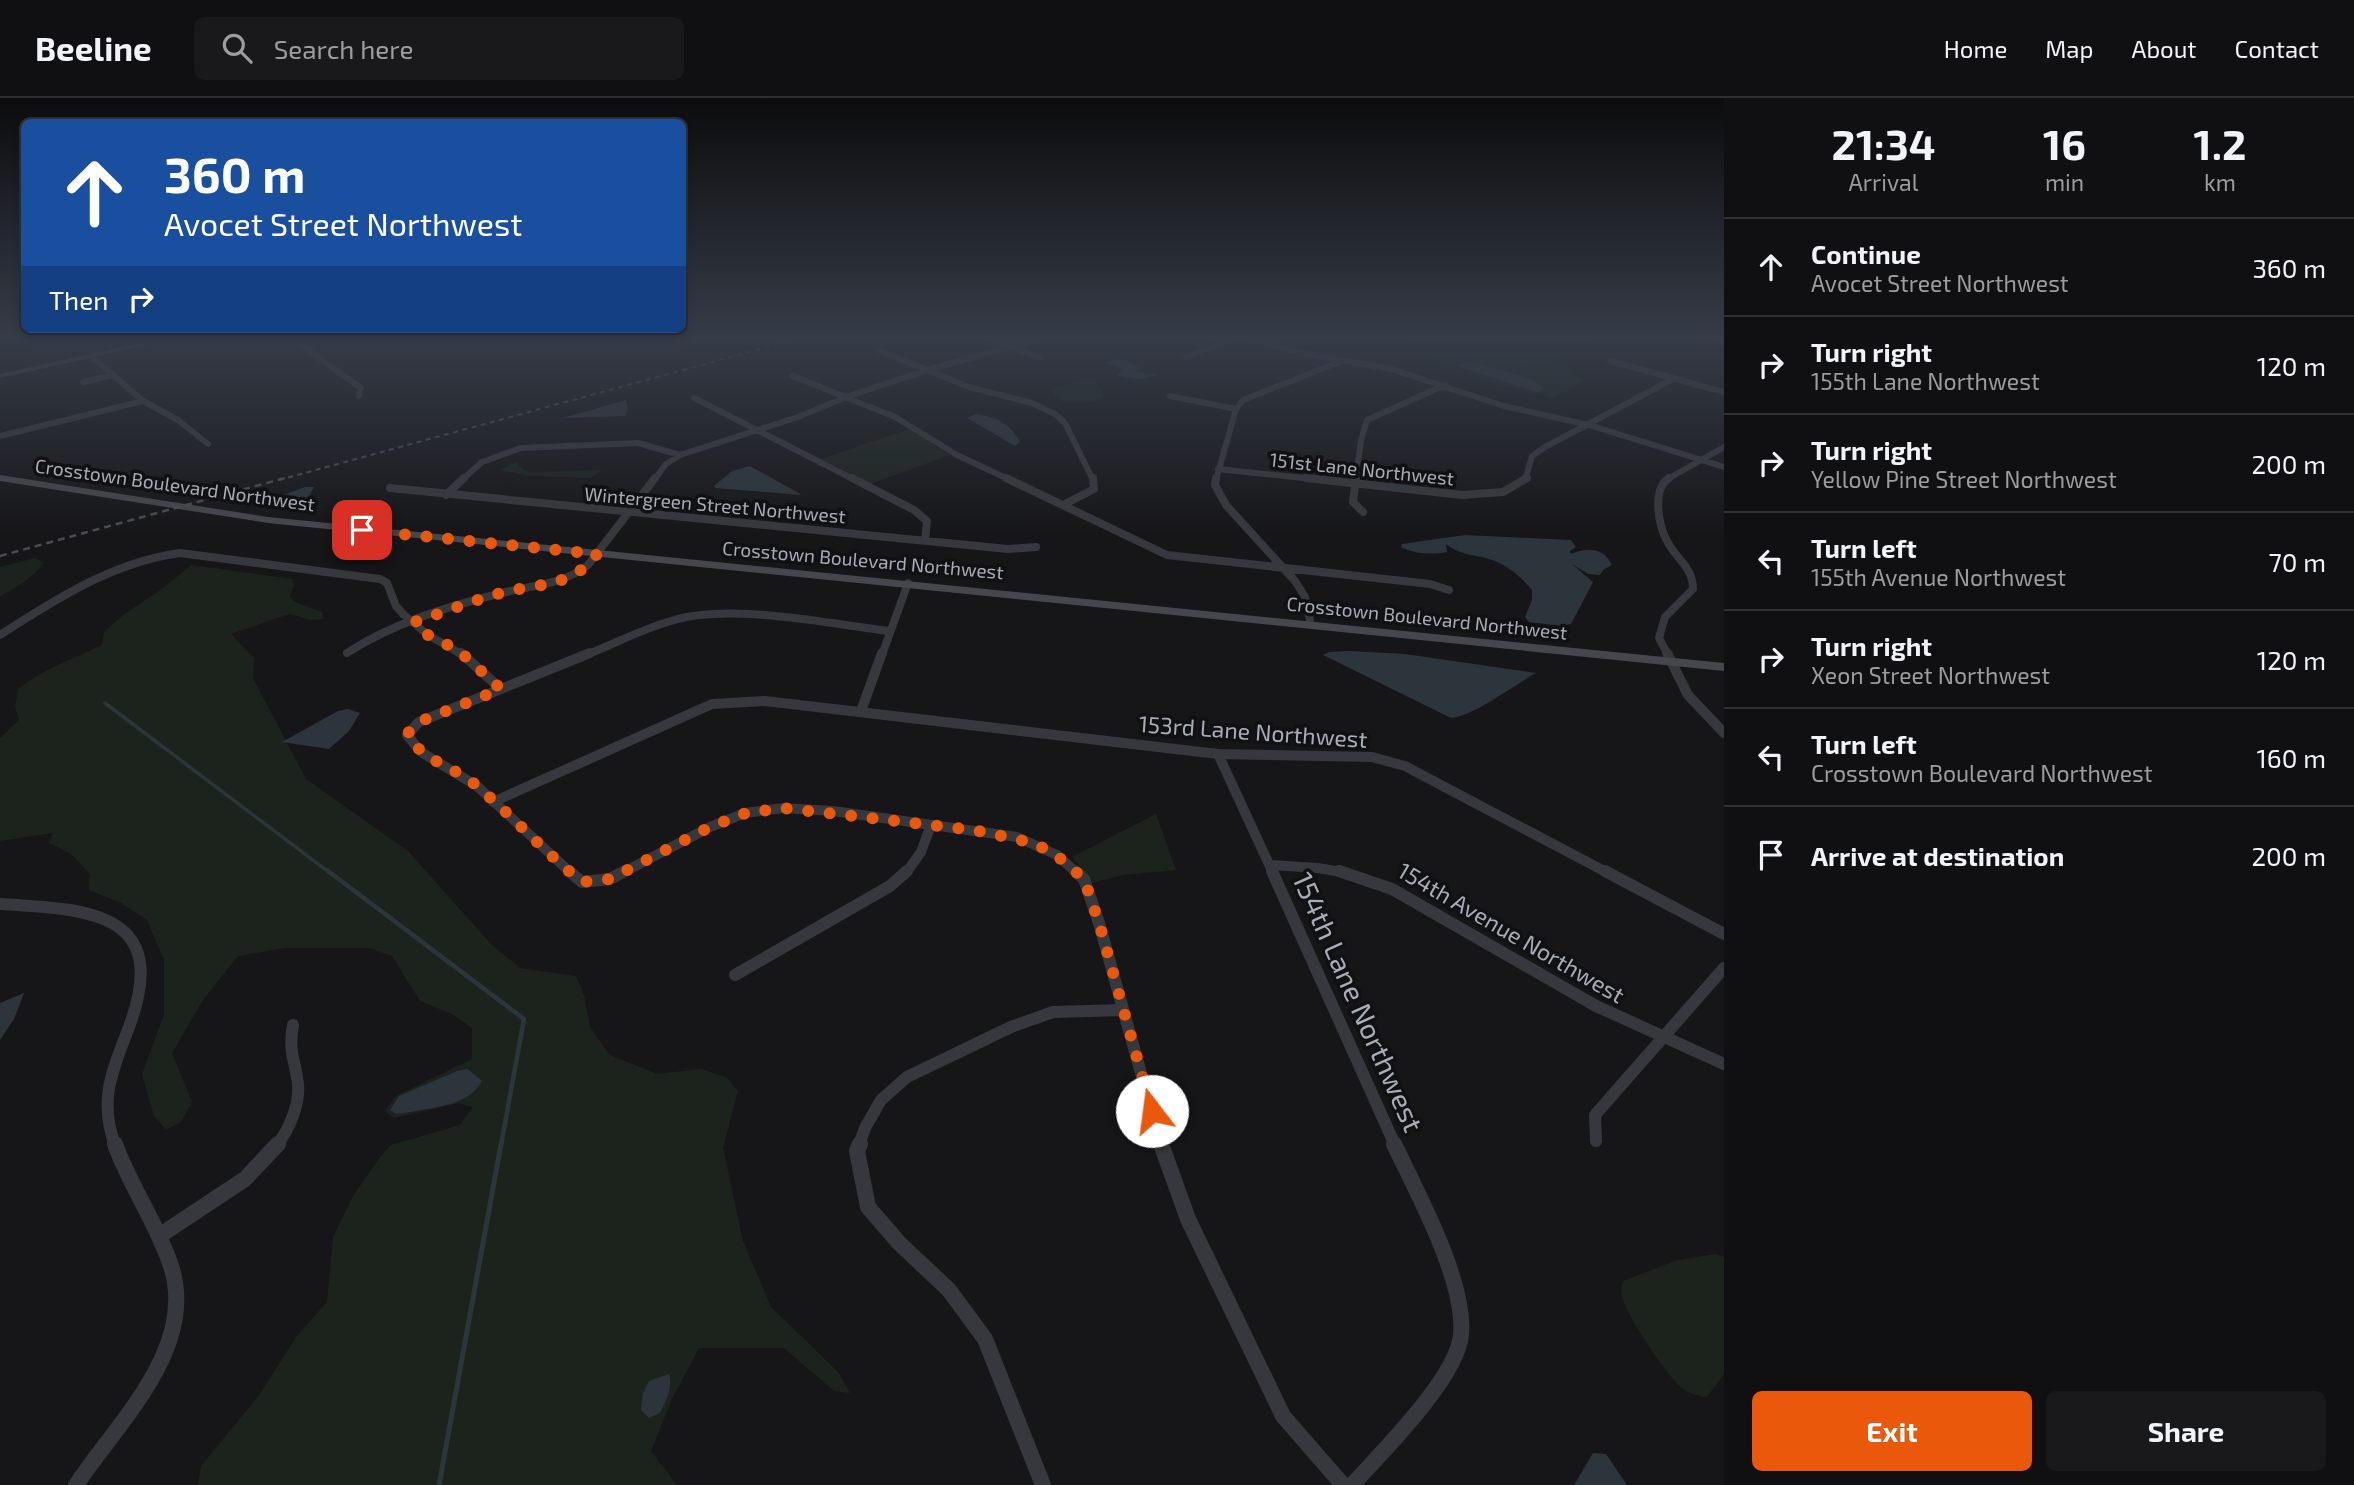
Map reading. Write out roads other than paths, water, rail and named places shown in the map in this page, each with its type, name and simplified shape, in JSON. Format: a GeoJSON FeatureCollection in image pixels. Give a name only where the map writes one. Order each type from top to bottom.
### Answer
{"type":"FeatureCollection","features":[{"type":"Feature","properties":{"kind":"street"},"geometry":{"type":"LineString","coordinates":[[0,436],[132,404]]}},
{"type":"Feature","properties":{"kind":"street"},"geometry":{"type":"LineString","coordinates":[[148,404],[178,420],[208,444]]}},
{"type":"Feature","properties":{"kind":"street"},"geometry":{"type":"LineString","coordinates":[[706,404],[923,515],[928,527],[925,541]]}},
{"type":"Feature","properties":{"kind":"street"},"geometry":{"type":"LineString","coordinates":[[347,653],[360,643],[414,622],[501,593],[570,577],[583,570],[597,554],[666,464],[680,455],[831,404]]}},
{"type":"Feature","properties":{"kind":"street"},"geometry":{"type":"LineString","coordinates":[[862,404],[895,417],[957,455],[1065,504],[1112,530],[1167,555],[1430,584],[1449,590]]}},
{"type":"Feature","properties":{"kind":"street"},"geometry":{"type":"LineString","coordinates":[[1033,404],[1058,416],[1065,423],[1093,479],[1094,489],[1065,504]]}},
{"type":"Feature","properties":{"kind":"street"},"geometry":{"type":"LineString","coordinates":[[1206,404],[1236,410]]}},
{"type":"Feature","properties":{"kind":"street"},"geometry":{"type":"LineString","coordinates":[[1241,404],[1236,410],[1215,485],[1226,505],[1287,570],[1305,597],[1311,625]]}},
{"type":"Feature","properties":{"kind":"street"},"geometry":{"type":"LineString","coordinates":[[1363,512],[1353,502],[1361,440],[1367,420],[1404,404]]}},
{"type":"Feature","properties":{"kind":"street"},"geometry":{"type":"LineString","coordinates":[[1497,404],[1590,425],[1724,467]]}},
{"type":"Feature","properties":{"kind":"street"},"geometry":{"type":"LineString","coordinates":[[1590,425],[1628,404]]}},
{"type":"Feature","properties":{"kind":"street","name":"151st Lane Northwest"},"geometry":{"type":"LineString","coordinates":[[1218,469],[1452,494],[1503,492],[1527,479],[1532,456],[1590,425]]}},
{"type":"Feature","properties":{"kind":"street"},"geometry":{"type":"LineString","coordinates":[[446,495],[482,462],[521,448],[631,442],[680,455]]}},
{"type":"Feature","properties":{"kind":"street"},"geometry":{"type":"LineString","coordinates":[[1724,447],[1663,482],[1657,497],[1666,540],[1693,576],[1693,589],[1665,617],[1659,638],[1688,695],[1724,733]]}},
{"type":"Feature","properties":{"kind":"street","name":"Crosstown Boulevard Northwest"},"geometry":{"type":"LineString","coordinates":[[0,478],[232,515],[1724,667]]}},
{"type":"Feature","properties":{"kind":"street","name":"Wintergreen Street Northwest"},"geometry":{"type":"LineString","coordinates":[[390,488],[1008,549],[1036,547]]}},
{"type":"Feature","properties":{"kind":"street"},"geometry":{"type":"LineString","coordinates":[[0,635],[48,604],[133,562],[156,555],[188,554],[380,579],[387,583],[396,606],[428,635],[458,650],[501,689]]}},
{"type":"Feature","properties":{"kind":"street"},"geometry":{"type":"LineString","coordinates":[[860,711],[908,583]]}},
{"type":"Feature","properties":{"kind":"street"},"geometry":{"type":"LineString","coordinates":[[890,631],[734,614],[673,620],[419,722],[407,734],[414,747],[474,783],[555,860],[583,882],[610,879],[710,827],[746,813],[770,809],[833,811],[1025,840],[1056,855],[1078,872],[1084,879],[1099,923],[1163,1152],[1188,1219],[1283,1416],[1343,1485]]}},
{"type":"Feature","properties":{"kind":"street","name":"153rd Lane Northwest"},"geometry":{"type":"LineString","coordinates":[[493,802],[684,715],[712,704],[740,701],[860,711],[1218,754],[1372,757],[1405,766],[1724,934]]}},
{"type":"Feature","properties":{"kind":"street","name":"154th Lane Northwest"},"geometry":{"type":"LineString","coordinates":[[1218,754],[1271,865],[1449,1272],[1458,1300],[1461,1337],[1441,1382],[1352,1485]]}},
{"type":"Feature","properties":{"kind":"street"},"geometry":{"type":"LineString","coordinates":[[735,975],[890,886],[911,870],[928,841],[931,825]]}},
{"type":"Feature","properties":{"kind":"street","name":"154th Avenue Northwest"},"geometry":{"type":"LineString","coordinates":[[1271,865],[1311,865],[1368,877],[1580,999],[1660,1039],[1724,1064]]}},
{"type":"Feature","properties":{"kind":"street"},"geometry":{"type":"LineString","coordinates":[[0,904],[92,914],[113,921],[129,932],[141,954],[141,989],[117,1056],[106,1105],[123,1162],[159,1236],[177,1292],[172,1336],[150,1384],[97,1451],[76,1485]]}},
{"type":"Feature","properties":{"kind":"street"},"geometry":{"type":"LineString","coordinates":[[1596,1141],[1595,1115],[1724,968]]}},
{"type":"Feature","properties":{"kind":"street"},"geometry":{"type":"LineString","coordinates":[[1043,1485],[985,1339],[950,1290],[899,1243],[869,1207],[857,1151],[865,1128],[881,1100],[907,1077],[1011,1027],[1053,1012],[1123,1010]]}},
{"type":"Feature","properties":{"kind":"street"},"geometry":{"type":"LineString","coordinates":[[159,1236],[218,1199],[246,1177],[288,1128],[298,1093],[290,1049],[293,1025]]}},
{"type":"Feature","properties":{"kind":"waterway"},"geometry":{"type":"LineString","coordinates":[[105,703],[330,873]]}},
{"type":"Feature","properties":{"kind":"waterway"},"geometry":{"type":"LineString","coordinates":[[328,871],[524,1019],[501,1145]]}},
{"type":"Feature","properties":{"kind":"waterway"},"geometry":{"type":"LineString","coordinates":[[439,1485],[501,1144]]}},
{"type":"Feature","properties":{"kind":"railway"},"geometry":{"type":"LineString","coordinates":[[279,480],[559,404]]}},
{"type":"Feature","properties":{"kind":"railway"},"geometry":{"type":"LineString","coordinates":[[0,556],[285,478]]}}]}
